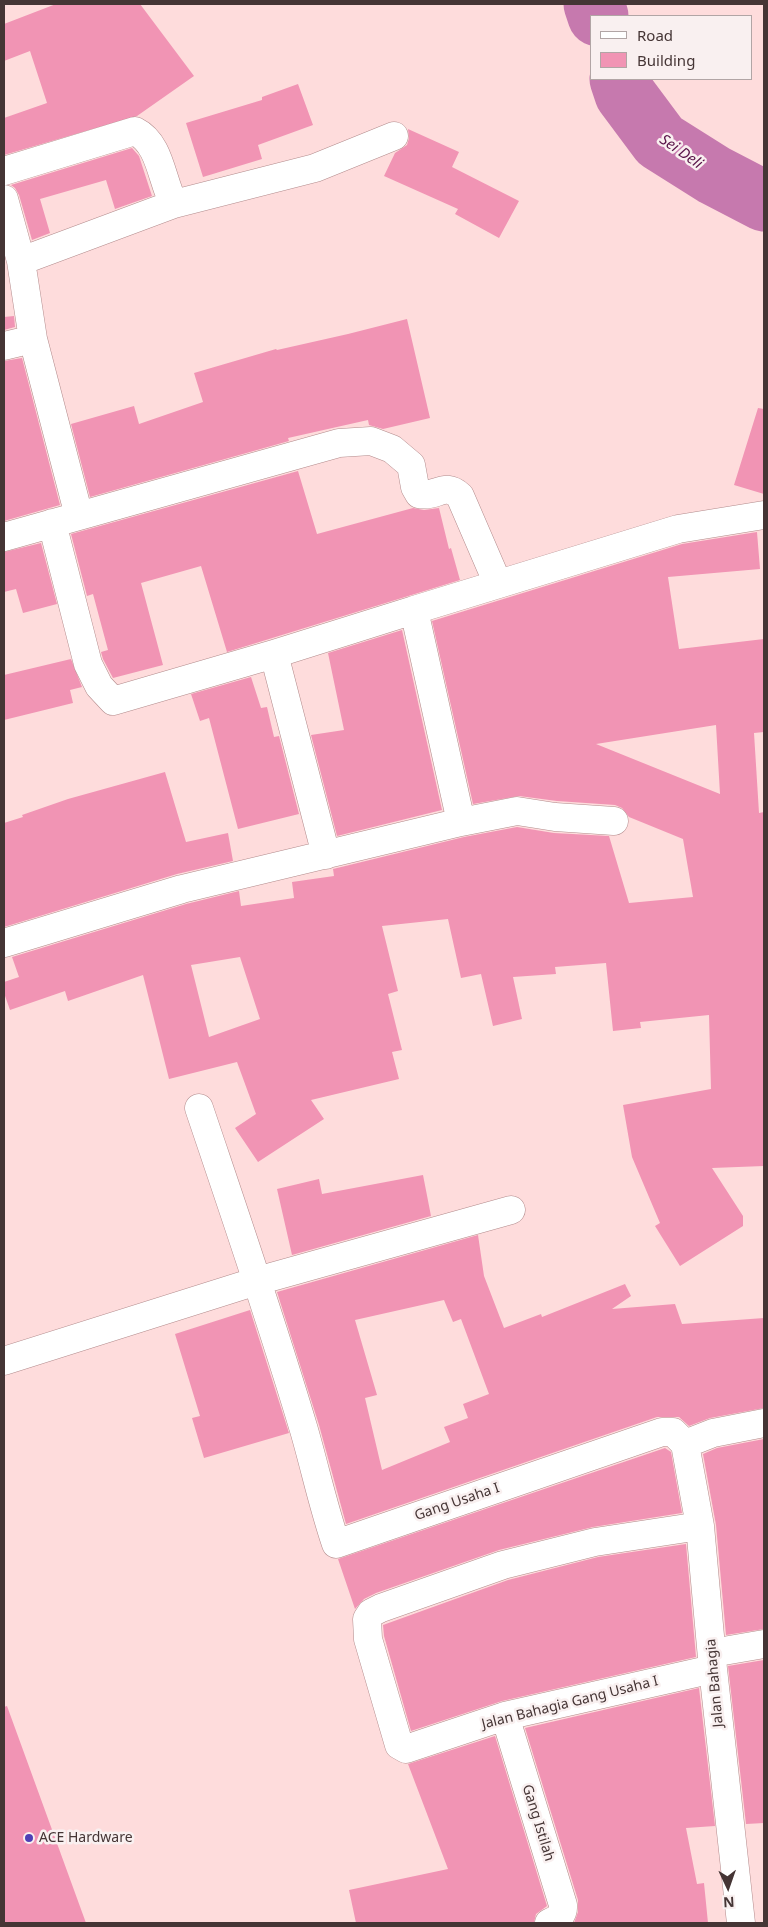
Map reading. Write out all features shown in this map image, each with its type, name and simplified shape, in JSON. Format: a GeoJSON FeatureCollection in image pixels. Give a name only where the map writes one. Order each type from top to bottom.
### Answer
{"type":"FeatureCollection","features":[{"type":"Feature","properties":{"kind":"street"},"geometry":{"type":"LineString","coordinates":[[4,171],[135,130],[143,135],[153,148],[174,204]]}},
{"type":"Feature","properties":{"kind":"street"},"geometry":{"type":"LineString","coordinates":[[21,260],[174,204],[314,168],[394,136]]}},
{"type":"Feature","properties":{"kind":"street"},"geometry":{"type":"LineString","coordinates":[[4,199],[21,260],[34,339],[79,516]]}},
{"type":"Feature","properties":{"kind":"street"},"geometry":{"type":"LineString","coordinates":[[4,346],[34,339]]}},
{"type":"Feature","properties":{"kind":"street"},"geometry":{"type":"LineString","coordinates":[[4,537],[339,443],[371,441],[392,449],[410,465],[415,487],[419,494],[427,495],[448,489],[454,490],[460,496],[498,584]]}},
{"type":"Feature","properties":{"kind":"street"},"geometry":{"type":"LineString","coordinates":[[52,523],[88,664],[99,686],[113,701],[274,654],[678,529],[764,515]]}},
{"type":"Feature","properties":{"kind":"street"},"geometry":{"type":"LineString","coordinates":[[414,610],[461,822]]}},
{"type":"Feature","properties":{"kind":"street"},"geometry":{"type":"LineString","coordinates":[[274,654],[326,855]]}},
{"type":"Feature","properties":{"kind":"street"},"geometry":{"type":"LineString","coordinates":[[4,943],[182,889],[461,822],[517,811],[555,817],[614,821]]}},
{"type":"Feature","properties":{"kind":"street"},"geometry":{"type":"LineString","coordinates":[[200,1108],[257,1281]]}},
{"type":"Feature","properties":{"kind":"street"},"geometry":{"type":"LineString","coordinates":[[4,1361],[257,1281],[511,1210]]}},
{"type":"Feature","properties":{"kind":"street","name":"Gang Usaha I"},"geometry":{"type":"LineString","coordinates":[[257,1281],[304,1431],[336,1544],[662,1432],[672,1432],[685,1444]]}},
{"type":"Feature","properties":{"kind":"street"},"geometry":{"type":"LineString","coordinates":[[685,1444],[713,1432],[764,1423]]}},
{"type":"Feature","properties":{"kind":"street","name":"Jalan Bahagia"},"geometry":{"type":"LineString","coordinates":[[685,1444],[700,1526],[741,1923]]}},
{"type":"Feature","properties":{"kind":"street","name":"Jalan Bahagia Gang Usaha I"},"geometry":{"type":"LineString","coordinates":[[700,1526],[595,1542],[503,1565],[371,1613],[367,1619],[368,1640],[399,1745],[406,1749],[505,1716],[713,1661],[764,1644]]}},
{"type":"Feature","properties":{"kind":"street","name":"Gang Istilah"},"geometry":{"type":"LineString","coordinates":[[505,1716],[563,1905],[563,1911],[559,1918],[549,1923]]}},
{"type":"Feature","properties":{"kind":"building"},"geometry":{"type":"Polygon","coordinates":[[[56,4],[140,4],[194,76],[137,116],[4,155],[4,118],[47,103],[30,51],[4,61],[4,24],[56,4]]]}},
{"type":"Feature","properties":{"kind":"building"},"geometry":{"type":"Polygon","coordinates":[[[298,84],[313,125],[258,145],[262,159],[203,177],[186,123],[262,100],[262,97],[298,84]]]}},
{"type":"Feature","properties":{"kind":"building"},"geometry":{"type":"Polygon","coordinates":[[[408,129],[459,152],[452,167],[519,201],[499,238],[455,214],[458,209],[384,176],[395,153],[407,145],[409,138],[408,129]]]}},
{"type":"Feature","properties":{"kind":"building"},"geometry":{"type":"Polygon","coordinates":[[[132,148],[139,156],[152,196],[115,209],[106,180],[40,199],[50,233],[32,240],[19,195],[11,185],[132,148]]]}},
{"type":"Feature","properties":{"kind":"building"},"geometry":{"type":"Polygon","coordinates":[[[14,316],[15,327],[4,330],[4,317],[14,316]]]}},
{"type":"Feature","properties":{"kind":"building"},"geometry":{"type":"Polygon","coordinates":[[[407,319],[430,418],[383,429],[369,425],[368,420],[288,438],[289,441],[90,497],[71,424],[134,406],[139,424],[203,402],[194,373],[276,349],[407,319]]]}},
{"type":"Feature","properties":{"kind":"building"},"geometry":{"type":"Polygon","coordinates":[[[22,358],[60,505],[4,521],[4,361],[22,358]]]}},
{"type":"Feature","properties":{"kind":"building"},"geometry":{"type":"Polygon","coordinates":[[[758,408],[764,409],[764,494],[734,485],[758,408]]]}},
{"type":"Feature","properties":{"kind":"building"},"geometry":{"type":"Polygon","coordinates":[[[298,471],[317,534],[413,508],[424,510],[439,508],[449,549],[451,548],[460,580],[227,652],[201,566],[141,583],[163,665],[113,678],[101,652],[108,650],[93,594],[87,596],[71,534],[298,471]]]}},
{"type":"Feature","properties":{"kind":"building"},"geometry":{"type":"Polygon","coordinates":[[[757,532],[760,569],[668,577],[679,649],[764,639],[764,732],[754,733],[759,813],[764,812],[764,1166],[712,1168],[743,1216],[743,1226],[680,1266],[655,1226],[660,1223],[632,1157],[623,1105],[711,1089],[709,1015],[640,1022],[641,1028],[613,1031],[606,963],[555,967],[556,974],[513,977],[522,1019],[493,1026],[481,974],[461,978],[448,919],[382,926],[398,991],[388,994],[402,1050],[392,1052],[399,1079],[311,1100],[324,1119],[258,1162],[235,1128],[256,1114],[237,1062],[169,1079],[143,975],[68,1001],[65,991],[10,1010],[4,993],[4,982],[19,977],[12,957],[186,904],[239,891],[241,906],[294,898],[292,882],[334,876],[333,869],[464,837],[517,827],[554,833],[609,836],[629,903],[693,897],[683,839],[629,817],[622,808],[615,805],[519,796],[473,804],[432,621],[682,544],[757,532]],[[716,725],[596,744],[720,794],[716,725]],[[240,957],[191,965],[209,1037],[260,1019],[240,957]]]}},
{"type":"Feature","properties":{"kind":"building"},"geometry":{"type":"Polygon","coordinates":[[[41,543],[57,604],[23,613],[16,589],[4,592],[4,552],[41,543]]]}},
{"type":"Feature","properties":{"kind":"building"},"geometry":{"type":"Polygon","coordinates":[[[402,630],[442,810],[337,836],[311,735],[344,730],[328,653],[402,630]]]}},
{"type":"Feature","properties":{"kind":"building"},"geometry":{"type":"Polygon","coordinates":[[[71,659],[82,687],[70,690],[73,703],[4,720],[4,675],[71,659]]]}},
{"type":"Feature","properties":{"kind":"building"},"geometry":{"type":"Polygon","coordinates":[[[251,677],[261,708],[267,707],[274,737],[279,736],[299,814],[238,829],[209,718],[200,721],[191,694],[251,677]]]}},
{"type":"Feature","properties":{"kind":"building"},"geometry":{"type":"Polygon","coordinates":[[[165,772],[186,842],[228,833],[233,861],[177,874],[4,927],[4,823],[68,799],[165,772]]]}},
{"type":"Feature","properties":{"kind":"building"},"geometry":{"type":"Polygon","coordinates":[[[423,1175],[431,1216],[292,1255],[277,1189],[319,1179],[322,1194],[423,1175]]]}},
{"type":"Feature","properties":{"kind":"building"},"geometry":{"type":"Polygon","coordinates":[[[478,1235],[484,1276],[504,1328],[541,1314],[542,1317],[625,1284],[631,1296],[612,1309],[675,1304],[682,1324],[764,1318],[764,1408],[710,1418],[689,1426],[679,1417],[657,1417],[346,1524],[319,1425],[277,1292],[478,1235]],[[444,1300],[355,1320],[377,1395],[365,1398],[382,1470],[450,1442],[444,1427],[468,1418],[463,1404],[489,1394],[461,1319],[453,1322],[444,1300]]]}},
{"type":"Feature","properties":{"kind":"building"},"geometry":{"type":"Polygon","coordinates":[[[250,1310],[289,1433],[204,1458],[192,1418],[200,1416],[175,1334],[250,1310]]]}},
{"type":"Feature","properties":{"kind":"building"},"geometry":{"type":"Polygon","coordinates":[[[764,1439],[764,1629],[726,1635],[716,1525],[703,1454],[717,1448],[764,1439]]]}},
{"type":"Feature","properties":{"kind":"building"},"geometry":{"type":"Polygon","coordinates":[[[665,1448],[671,1452],[682,1513],[593,1527],[499,1550],[376,1593],[364,1599],[355,1609],[338,1559],[665,1448]]]}},
{"type":"Feature","properties":{"kind":"building"},"geometry":{"type":"Polygon","coordinates":[[[686,1544],[696,1657],[502,1701],[411,1731],[384,1636],[383,1625],[508,1580],[598,1557],[686,1544]]]}},
{"type":"Feature","properties":{"kind":"building"},"geometry":{"type":"Polygon","coordinates":[[[764,1660],[764,1823],[746,1824],[728,1666],[764,1660]]]}},
{"type":"Feature","properties":{"kind":"building"},"geometry":{"type":"Polygon","coordinates":[[[699,1688],[715,1826],[686,1828],[697,1884],[704,1883],[708,1923],[574,1923],[578,1912],[578,1900],[525,1728],[699,1688]]]}},
{"type":"Feature","properties":{"kind":"building","name":"ACE Hardware"},"geometry":{"type":"Polygon","coordinates":[[[7,1706],[86,1923],[4,1923],[4,1707],[7,1706]]]}},
{"type":"Feature","properties":{"kind":"building"},"geometry":{"type":"Polygon","coordinates":[[[495,1736],[547,1906],[536,1914],[534,1923],[356,1923],[349,1890],[448,1869],[408,1764],[495,1736]]]}},
{"type":"Feature","properties":{"kind":"waterway","name":"Sei Deli"},"geometry":{"type":"LineString","coordinates":[[594,4],[598,15]]}},
{"type":"Feature","properties":{"kind":"waterway","name":"Sei Deli"},"geometry":{"type":"LineString","coordinates":[[620,80],[625,94],[660,141],[714,175],[764,201]]}},
{"type":"Feature","properties":{"kind":"place","name":"ACE Hardware"},"geometry":{"type":"Point","coordinates":[29,1838]}}]}
